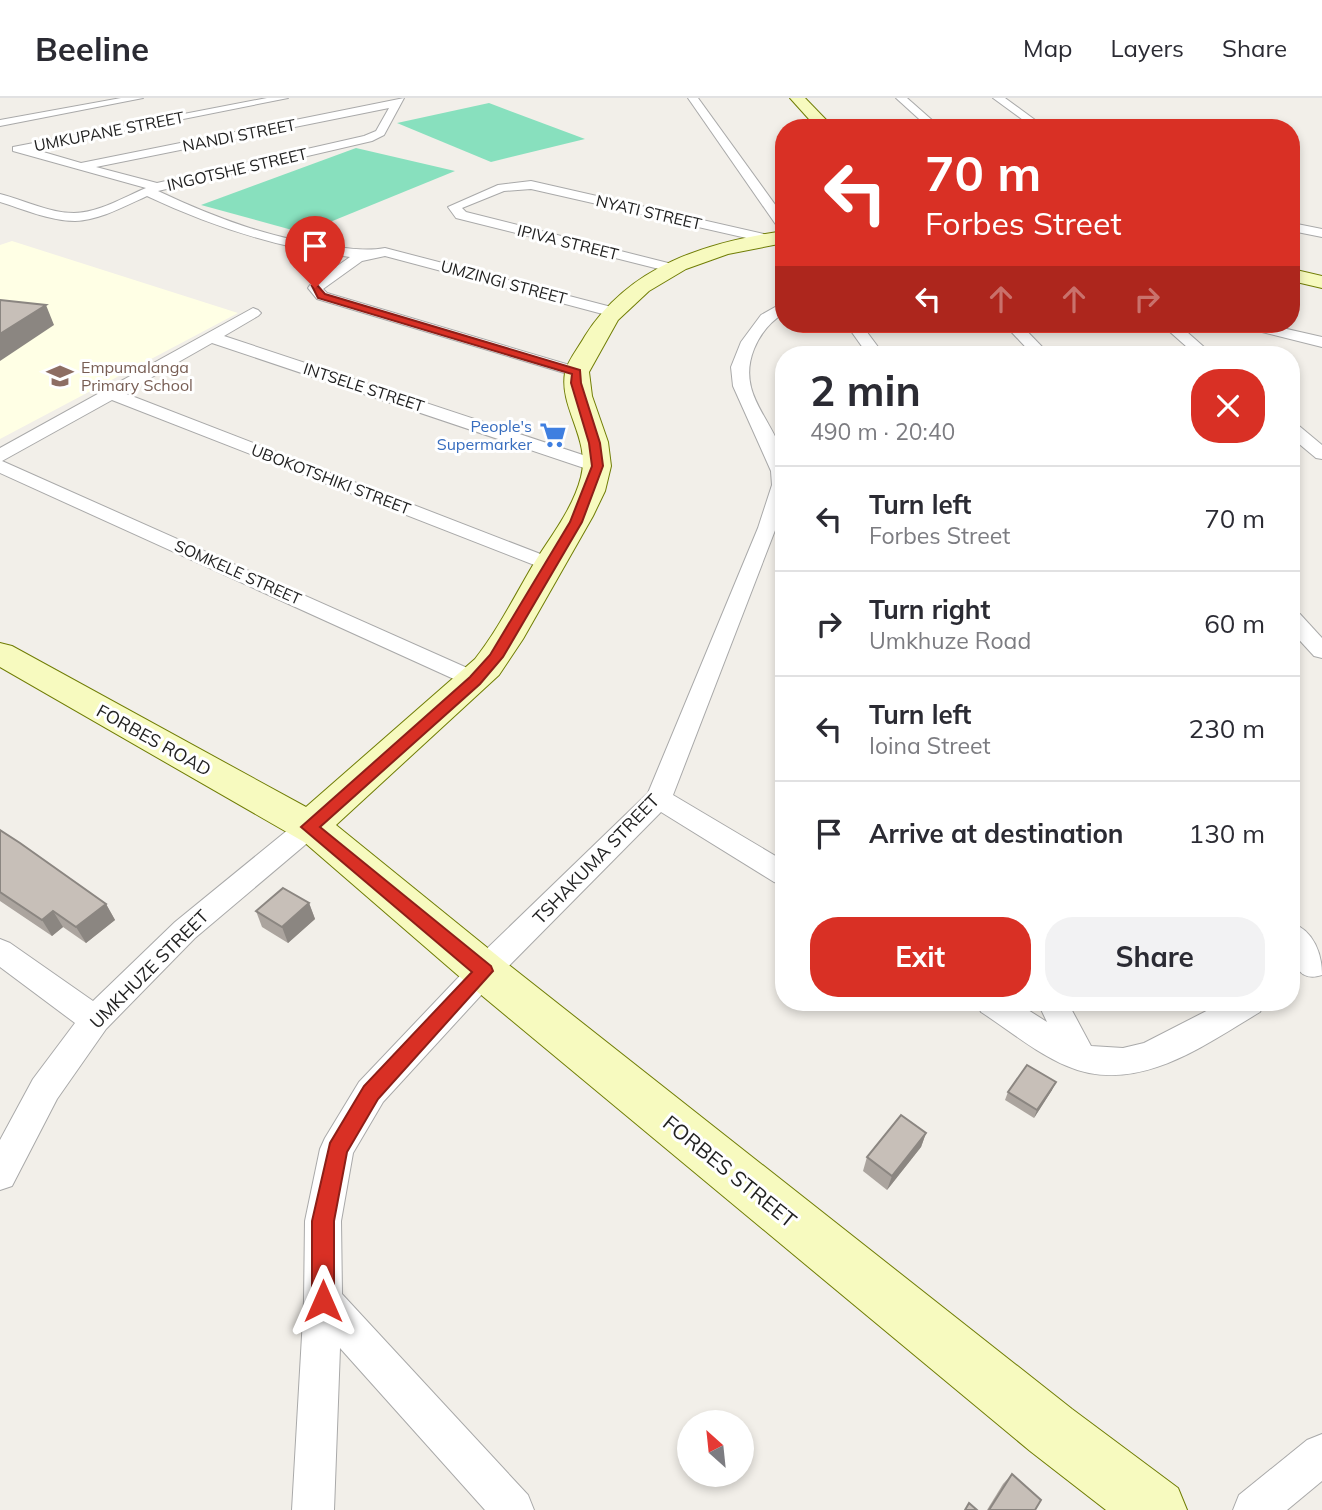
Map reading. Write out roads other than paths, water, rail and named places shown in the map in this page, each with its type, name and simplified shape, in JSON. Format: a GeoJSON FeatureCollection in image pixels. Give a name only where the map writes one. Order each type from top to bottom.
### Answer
{"type":"FeatureCollection","features":[{"type":"Feature","properties":{"kind":"street"},"geometry":{"type":"LineString","coordinates":[[0,123],[138,98]]}},
{"type":"Feature","properties":{"kind":"street","name":"UMKUPANE STREET"},"geometry":{"type":"LineString","coordinates":[[283,98],[13,148],[152,189],[228,225],[271,238],[299,246],[367,255]]}},
{"type":"Feature","properties":{"kind":"street"},"geometry":{"type":"LineString","coordinates":[[693,98],[775,228]]}},
{"type":"Feature","properties":{"kind":"street"},"geometry":{"type":"LineString","coordinates":[[797,98],[817,119]]}},
{"type":"Feature","properties":{"kind":"street"},"geometry":{"type":"LineString","coordinates":[[901,98],[926,119]]}},
{"type":"Feature","properties":{"kind":"street"},"geometry":{"type":"LineString","coordinates":[[998,98],[1028,119]]}},
{"type":"Feature","properties":{"kind":"street","name":"NANDI STREET"},"geometry":{"type":"LineString","coordinates":[[81,166],[397,101]]}},
{"type":"Feature","properties":{"kind":"street","name":"INGOTSHE STREET"},"geometry":{"type":"LineString","coordinates":[[0,198],[58,215],[94,213],[152,189],[368,139],[380,133],[397,101]]}},
{"type":"Feature","properties":{"kind":"street"},"geometry":{"type":"LineString","coordinates":[[0,110],[15,120]]}},
{"type":"Feature","properties":{"kind":"street","name":"NYATI STREET"},"geometry":{"type":"LineString","coordinates":[[531,185],[775,233]]}},
{"type":"Feature","properties":{"kind":"street","name":"IPIVA STREET"},"geometry":{"type":"LineString","coordinates":[[531,185],[510,186],[457,205],[453,210],[461,215],[675,269]]}},
{"type":"Feature","properties":{"kind":"street"},"geometry":{"type":"LineString","coordinates":[[1300,228],[1322,233]]}},
{"type":"Feature","properties":{"kind":"street"},"geometry":{"type":"LineString","coordinates":[[309,827],[475,681],[496,657],[576,522],[597,466],[594,443],[576,383],[577,372],[614,312],[634,292],[675,269],[733,247],[775,235]]}},
{"type":"Feature","properties":{"kind":"street","name":"UMZINGI STREET"},"geometry":{"type":"LineString","coordinates":[[367,255],[394,253],[614,312]]}},
{"type":"Feature","properties":{"kind":"street"},"geometry":{"type":"LineString","coordinates":[[367,255],[329,276],[315,288],[321,296],[577,372]]}},
{"type":"Feature","properties":{"kind":"street"},"geometry":{"type":"LineString","coordinates":[[1300,277],[1322,282]]}},
{"type":"Feature","properties":{"kind":"street","name":"TSHAKUMA STREET"},"geometry":{"type":"LineString","coordinates":[[775,312],[766,318],[749,342],[738,367],[741,386],[775,460]]}},
{"type":"Feature","properties":{"kind":"street"},"geometry":{"type":"LineString","coordinates":[[0,456],[253,313]]}},
{"type":"Feature","properties":{"kind":"street"},"geometry":{"type":"LineString","coordinates":[[1021,333],[1033,346]]}},
{"type":"Feature","properties":{"kind":"street"},"geometry":{"type":"LineString","coordinates":[[1179,333],[1195,346]]}},
{"type":"Feature","properties":{"kind":"street"},"geometry":{"type":"LineString","coordinates":[[1284,333],[1322,342]]}},
{"type":"Feature","properties":{"kind":"street","name":"INTSELE STREET"},"geometry":{"type":"LineString","coordinates":[[211,337],[597,466]]}},
{"type":"Feature","properties":{"kind":"street","name":"UBOKOTSHIKI STREET"},"geometry":{"type":"LineString","coordinates":[[113,394],[549,565]]}},
{"type":"Feature","properties":{"kind":"street"},"geometry":{"type":"LineString","coordinates":[[1300,436],[1322,454]]}},
{"type":"Feature","properties":{"kind":"street","name":"SOMKELE STREET"},"geometry":{"type":"LineString","coordinates":[[0,467],[475,681]]}},
{"type":"Feature","properties":{"kind":"street","name":"TSHAKUMA STREET"},"geometry":{"type":"LineString","coordinates":[[313,1510],[323,1301],[323,1221],[337,1149],[371,1092],[484,971],[659,797],[775,524]]}},
{"type":"Feature","properties":{"kind":"street"},"geometry":{"type":"LineString","coordinates":[[1300,628],[1322,651]]}},
{"type":"Feature","properties":{"kind":"street","name":"FORBES ROAD"},"geometry":{"type":"LineString","coordinates":[[0,653],[309,827]]}},
{"type":"Feature","properties":{"kind":"street"},"geometry":{"type":"LineString","coordinates":[[659,797],[775,868]]}},
{"type":"Feature","properties":{"kind":"street","name":"FORBES STREET"},"geometry":{"type":"LineString","coordinates":[[309,827],[1051,1430],[1156,1510]]}},
{"type":"Feature","properties":{"kind":"street","name":"UMKHUZE STREET"},"geometry":{"type":"LineString","coordinates":[[0,1174],[45,1089],[95,1020],[184,930],[309,827]]}},
{"type":"Feature","properties":{"kind":"street"},"geometry":{"type":"LineString","coordinates":[[0,951],[95,1020]]}},
{"type":"Feature","properties":{"kind":"street"},"geometry":{"type":"LineString","coordinates":[[1300,951],[1309,969]]}},
{"type":"Feature","properties":{"kind":"street"},"geometry":{"type":"LineString","coordinates":[[1005,1011],[1080,1057],[1107,1062],[1138,1061],[1235,1011]]}},
{"type":"Feature","properties":{"kind":"street"},"geometry":{"type":"LineString","coordinates":[[1058,1011],[1080,1057]]}},
{"type":"Feature","properties":{"kind":"street"},"geometry":{"type":"LineString","coordinates":[[323,1301],[513,1510]]}},
{"type":"Feature","properties":{"kind":"street"},"geometry":{"type":"LineString","coordinates":[[1254,1510],[1322,1455]]}},
{"type":"Feature","properties":{"kind":"place","name":"Empumalanga Primary School"},"geometry":{"type":"Point","coordinates":[60,376]}},
{"type":"Feature","properties":{"kind":"place","name":"People's Supermarker"},"geometry":{"type":"Point","coordinates":[553,435]}}]}
